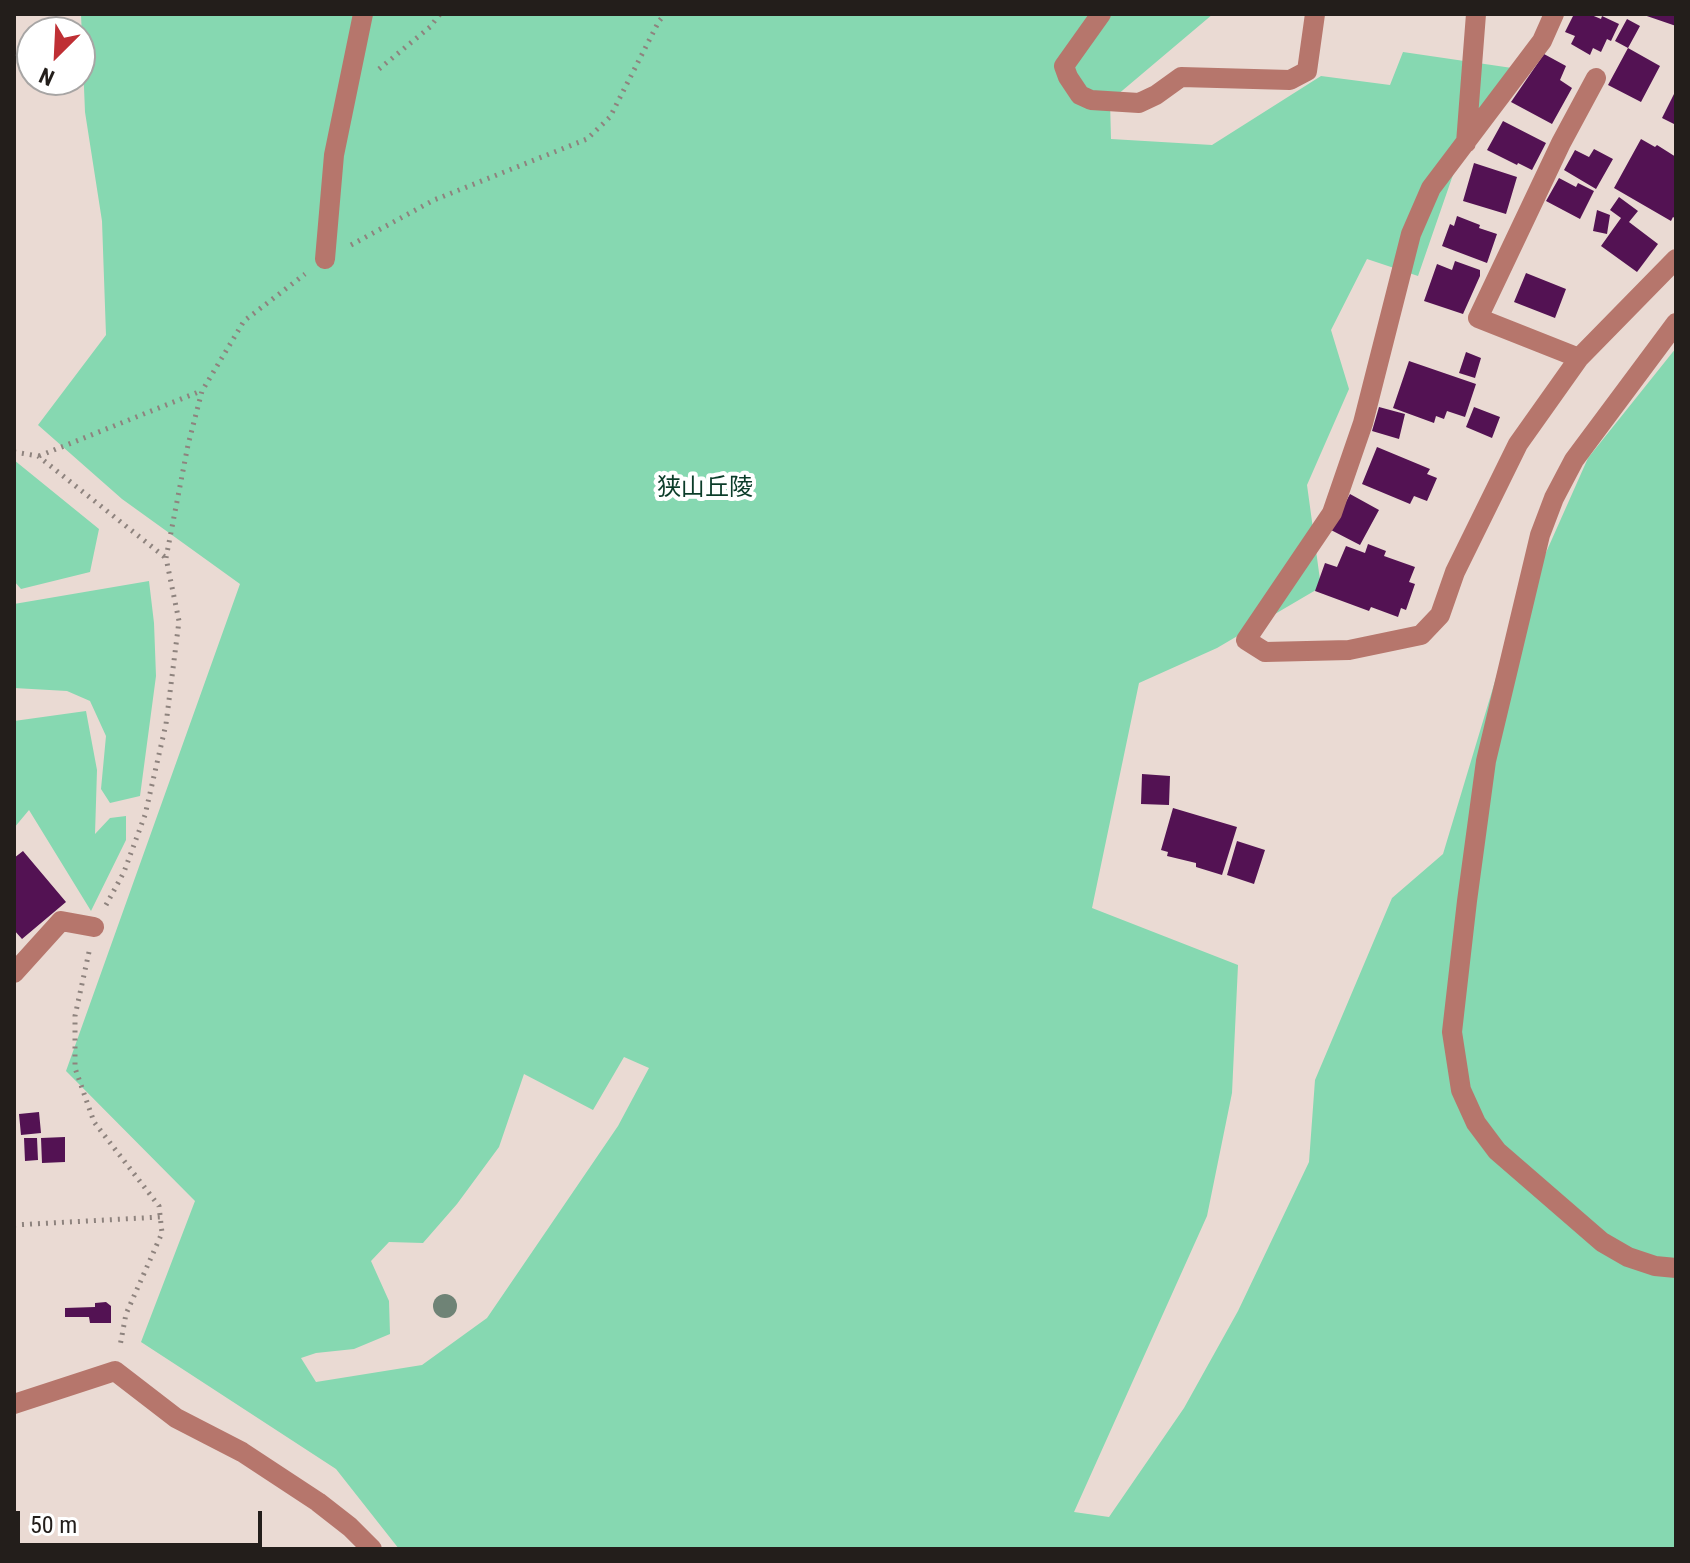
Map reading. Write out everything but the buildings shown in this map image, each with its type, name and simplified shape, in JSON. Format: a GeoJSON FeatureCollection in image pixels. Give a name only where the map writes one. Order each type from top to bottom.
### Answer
{"type":"FeatureCollection","features":[{"type":"Feature","properties":{"kind":"street"},"geometry":{"type":"LineString","coordinates":[[325,259],[334,155],[363,14]]}},
{"type":"Feature","properties":{"kind":"street"},"geometry":{"type":"LineString","coordinates":[[1101,14],[1064,66],[1068,77],[1080,95],[1091,100],[1139,103],[1181,77],[1290,80],[1307,71],[1315,14]]}},
{"type":"Feature","properties":{"kind":"street"},"geometry":{"type":"LineString","coordinates":[[1466,143],[1476,14]]}},
{"type":"Feature","properties":{"kind":"street"},"geometry":{"type":"LineString","coordinates":[[1554,14],[1542,41],[1431,188],[1411,234],[1363,423],[1332,513],[1246,640],[1265,652],[1349,650],[1421,635],[1440,615],[1455,572],[1518,444],[1579,358],[1676,259]]}},
{"type":"Feature","properties":{"kind":"street"},"geometry":{"type":"LineString","coordinates":[[1579,358],[1478,318],[1561,143],[1596,78]]}},
{"type":"Feature","properties":{"kind":"street"},"geometry":{"type":"LineString","coordinates":[[1676,323],[1574,460],[1554,498],[1540,535],[1486,761],[1452,1032],[1461,1090],[1476,1123],[1497,1151],[1602,1242],[1628,1257],[1655,1266],[1676,1268]]}},
{"type":"Feature","properties":{"kind":"street"},"geometry":{"type":"LineString","coordinates":[[14,973],[61,921],[94,927]]}},
{"type":"Feature","properties":{"kind":"street"},"geometry":{"type":"LineString","coordinates":[[14,1404],[115,1371],[176,1418],[242,1452],[318,1502],[372,1549]]}},
{"type":"Feature","properties":{"kind":"path"},"geometry":{"type":"LineString","coordinates":[[348,92],[395,57],[430,27],[440,14]]}},
{"type":"Feature","properties":{"kind":"path"},"geometry":{"type":"LineString","coordinates":[[115,1371],[126,1314],[162,1233],[159,1206],[94,1122],[75,1068],[75,1016],[94,927],[124,872],[145,815],[166,724],[179,621],[166,558],[202,391],[244,321],[325,259],[434,200],[587,139],[610,117],[665,14]]}},
{"type":"Feature","properties":{"kind":"path"},"geometry":{"type":"LineString","coordinates":[[38,456],[202,391]]}},
{"type":"Feature","properties":{"kind":"path"},"geometry":{"type":"LineString","coordinates":[[14,452],[38,456],[166,558]]}},
{"type":"Feature","properties":{"kind":"path"},"geometry":{"type":"LineString","coordinates":[[14,1225],[160,1217]]}},
{"type":"Feature","properties":{"kind":"green space","name":"狭山丘陵"},"geometry":{"type":"Polygon","coordinates":[[[81,14],[1213,14],[1110,101],[1111,139],[1212,145],[1321,76],[1390,85],[1403,52],[1512,68],[1455,169],[1418,276],[1367,259],[1331,330],[1349,389],[1307,485],[1321,587],[1217,648],[1139,683],[1092,908],[1238,965],[1232,1093],[1207,1216],[1074,1512],[1109,1517],[1184,1408],[1238,1311],[1309,1162],[1315,1080],[1392,898],[1443,854],[1508,638],[1588,458],[1676,348],[1676,1549],[399,1549],[336,1469],[141,1342],[195,1201],[66,1071],[240,584],[122,499],[38,425],[106,335],[102,221],[84,96],[96,96],[96,16],[81,14]],[[624,1057],[593,1110],[524,1074],[499,1147],[457,1204],[423,1243],[389,1242],[371,1261],[389,1301],[390,1334],[354,1349],[316,1353],[301,1358],[316,1382],[422,1365],[487,1318],[618,1126],[649,1068],[624,1057]]]}},
{"type":"Feature","properties":{"kind":"green space"},"geometry":{"type":"Polygon","coordinates":[[[14,460],[99,529],[90,572],[21,589],[14,581],[14,460]]]}},
{"type":"Feature","properties":{"kind":"green space"},"geometry":{"type":"Polygon","coordinates":[[[149,581],[156,676],[140,796],[110,803],[101,789],[106,736],[90,701],[67,691],[14,688],[14,604],[149,581]]]}},
{"type":"Feature","properties":{"kind":"green space"},"geometry":{"type":"Polygon","coordinates":[[[86,711],[97,770],[95,834],[110,818],[126,816],[126,840],[91,911],[29,810],[14,828],[14,721],[86,711]]]}}]}
